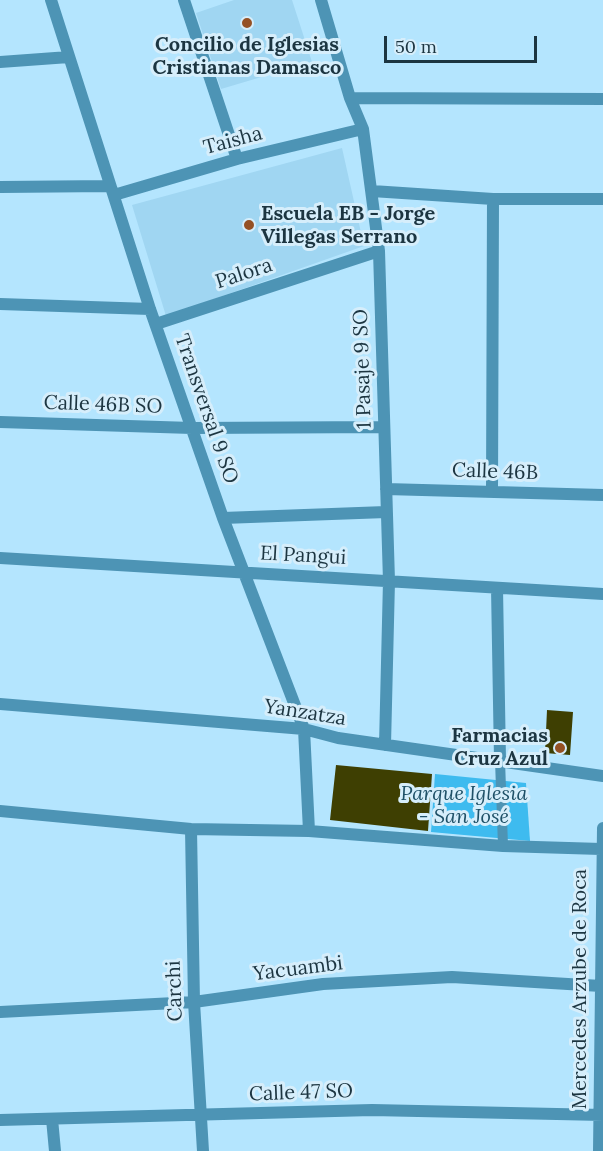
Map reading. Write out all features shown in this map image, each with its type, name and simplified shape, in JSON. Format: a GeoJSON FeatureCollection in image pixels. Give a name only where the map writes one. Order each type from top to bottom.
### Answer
{"type":"FeatureCollection","features":[{"type":"Feature","properties":{"kind":"street","name":"Transversal 9 SO"},"geometry":{"type":"LineString","coordinates":[[51,0],[150,309],[223,518],[304,729],[309,831]]}},
{"type":"Feature","properties":{"kind":"street"},"geometry":{"type":"LineString","coordinates":[[184,0],[237,159]]}},
{"type":"Feature","properties":{"kind":"street","name":"1 Pasaje 9 SO"},"geometry":{"type":"LineString","coordinates":[[321,0],[350,98],[363,129],[379,251],[389,581],[385,745]]}},
{"type":"Feature","properties":{"kind":"street"},"geometry":{"type":"LineString","coordinates":[[0,62],[69,57]]}},
{"type":"Feature","properties":{"kind":"street"},"geometry":{"type":"LineString","coordinates":[[350,98],[603,99]]}},
{"type":"Feature","properties":{"kind":"street","name":"Taisha"},"geometry":{"type":"LineString","coordinates":[[0,187],[112,191],[363,129]]}},
{"type":"Feature","properties":{"kind":"street"},"geometry":{"type":"LineString","coordinates":[[372,191],[493,199],[603,199]]}},
{"type":"Feature","properties":{"kind":"street"},"geometry":{"type":"LineString","coordinates":[[492,492],[493,199]]}},
{"type":"Feature","properties":{"kind":"street","name":"Palora"},"geometry":{"type":"LineString","coordinates":[[156,324],[379,251]]}},
{"type":"Feature","properties":{"kind":"street"},"geometry":{"type":"LineString","coordinates":[[0,304],[150,309]]}},
{"type":"Feature","properties":{"kind":"street","name":"Calle 46B SO"},"geometry":{"type":"LineString","coordinates":[[0,422],[192,428],[384,427]]}},
{"type":"Feature","properties":{"kind":"street","name":"Calle 46B"},"geometry":{"type":"LineString","coordinates":[[386,489],[603,495]]}},
{"type":"Feature","properties":{"kind":"street"},"geometry":{"type":"LineString","coordinates":[[223,518],[386,512]]}},
{"type":"Feature","properties":{"kind":"street","name":"El Pangui"},"geometry":{"type":"LineString","coordinates":[[0,558],[603,594]]}},
{"type":"Feature","properties":{"kind":"street"},"geometry":{"type":"LineString","coordinates":[[497,588],[500,760]]}},
{"type":"Feature","properties":{"kind":"street","name":"Yanzatza"},"geometry":{"type":"LineString","coordinates":[[0,704],[304,729],[338,738],[603,776]]}},
{"type":"Feature","properties":{"kind":"street"},"geometry":{"type":"LineString","coordinates":[[0,811],[191,829],[309,831],[503,846],[601,849]]}},
{"type":"Feature","properties":{"kind":"street","name":"Mercedes Arzube de Roca"},"geometry":{"type":"LineString","coordinates":[[598,1151],[601,1115],[601,849],[603,828]]}},
{"type":"Feature","properties":{"kind":"street","name":"Carchi"},"geometry":{"type":"LineString","coordinates":[[191,829],[195,1002],[203,1151]]}},
{"type":"Feature","properties":{"kind":"street","name":"Yacuambi"},"geometry":{"type":"LineString","coordinates":[[0,1012],[195,1002],[323,984],[452,977],[601,986]]}},
{"type":"Feature","properties":{"kind":"street","name":"Calle 47 SO"},"geometry":{"type":"LineString","coordinates":[[0,1120],[372,1110],[601,1115]]}},
{"type":"Feature","properties":{"kind":"street"},"geometry":{"type":"LineString","coordinates":[[52,1119],[55,1151]]}},
{"type":"Feature","properties":{"kind":"lane"},"geometry":{"type":"LineString","coordinates":[[500,760],[503,846]]}},
{"type":"Feature","properties":{"kind":"shaded area"},"geometry":{"type":"Polygon","coordinates":[[[234,0],[292,0],[312,62],[221,89],[196,13],[234,0]]]}},
{"type":"Feature","properties":{"kind":"shaded area","name":"Escuela EB - Jorge Villegas Serrano"},"geometry":{"type":"Polygon","coordinates":[[[342,148],[364,246],[166,316],[132,205],[342,148]]]}},
{"type":"Feature","properties":{"kind":"green space","name":"Parque Iglesia - San José"},"geometry":{"type":"Polygon","coordinates":[[[435,774],[526,783],[530,841],[431,832],[435,774]]]}},
{"type":"Feature","properties":{"kind":"building"},"geometry":{"type":"Polygon","coordinates":[[[547,710],[573,712],[570,755],[545,753],[547,710]]]}},
{"type":"Feature","properties":{"kind":"building"},"geometry":{"type":"Polygon","coordinates":[[[336,765],[432,774],[428,831],[330,820],[336,765]]]}},
{"type":"Feature","properties":{"kind":"place","name":"Concilio de Iglesias Cristianas Damasco"},"geometry":{"type":"Point","coordinates":[247,23]}},
{"type":"Feature","properties":{"kind":"place","name":"Escuela EB - Jorge Villegas Serrano"},"geometry":{"type":"Point","coordinates":[249,225]}},
{"type":"Feature","properties":{"kind":"place","name":"Farmacias Cruz Azul"},"geometry":{"type":"Point","coordinates":[560,748]}}]}
